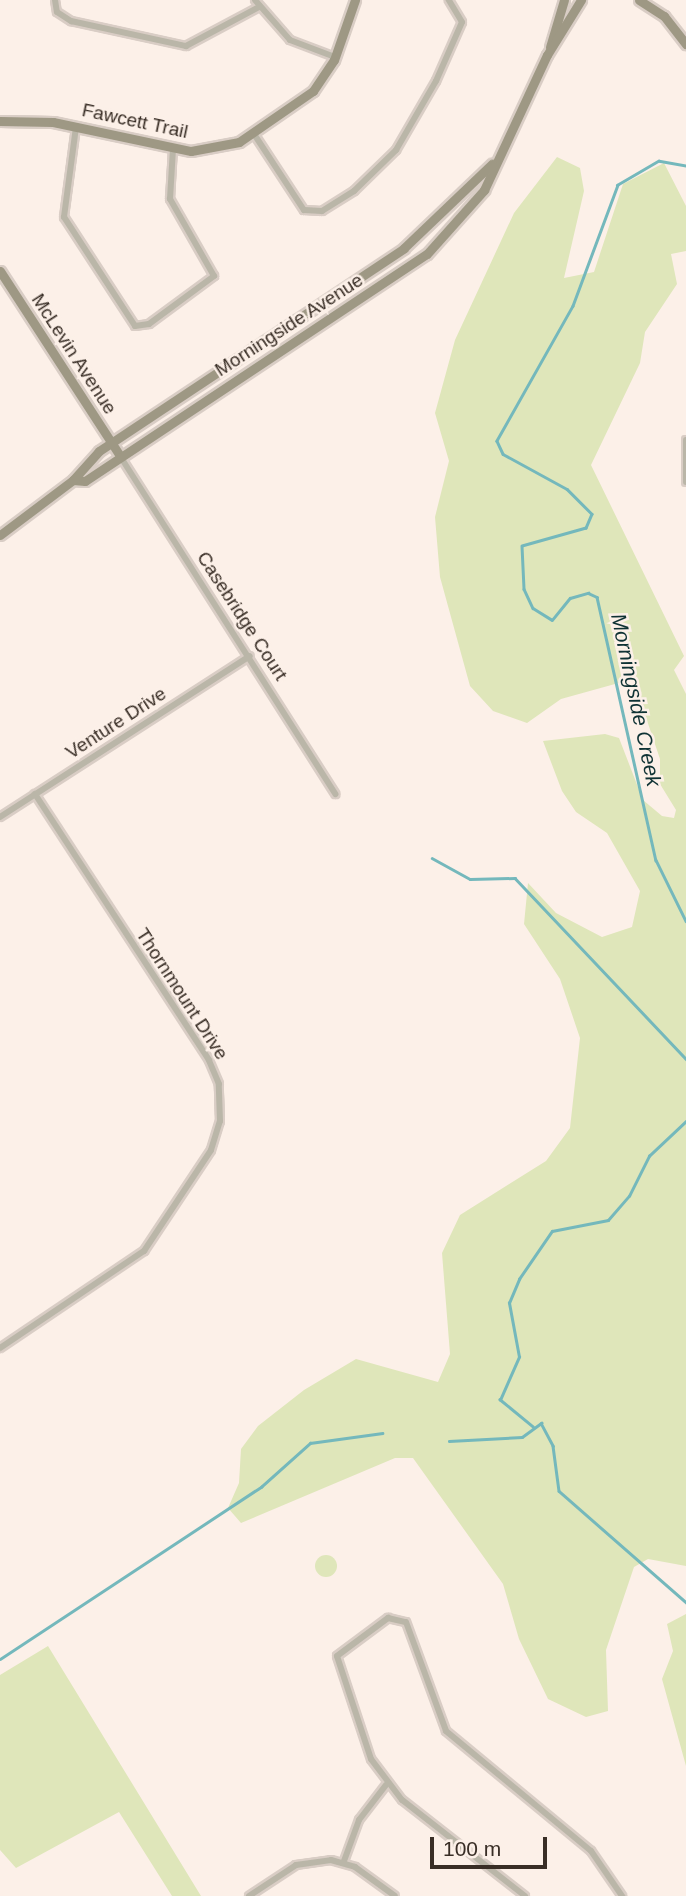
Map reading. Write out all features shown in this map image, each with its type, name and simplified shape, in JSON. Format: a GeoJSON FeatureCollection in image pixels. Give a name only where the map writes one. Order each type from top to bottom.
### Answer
{"type":"FeatureCollection","features":[{"type":"Feature","properties":{"kind":"main road","name":"Fawcett Trail"},"geometry":{"type":"LineString","coordinates":[[0,121],[76,127],[173,149],[202,151],[254,134],[308,96],[335,57],[355,0]]}},
{"type":"Feature","properties":{"kind":"main road","name":"Morningside Avenue"},"geometry":{"type":"LineString","coordinates":[[547,55],[564,0]]}},
{"type":"Feature","properties":{"kind":"main road","name":"Morningside Avenue"},"geometry":{"type":"LineString","coordinates":[[73,480],[85,481],[427,254],[484,190],[493,163],[547,55],[582,0]]}},
{"type":"Feature","properties":{"kind":"main road"},"geometry":{"type":"LineString","coordinates":[[639,0],[668,20],[686,44]]}},
{"type":"Feature","properties":{"kind":"main road","name":"Morningside Avenue"},"geometry":{"type":"LineString","coordinates":[[0,535],[73,480],[77,468],[111,443],[404,248],[493,163]]}},
{"type":"Feature","properties":{"kind":"main road","name":"McLevin Avenue"},"geometry":{"type":"LineString","coordinates":[[0,271],[120,456]]}},
{"type":"Feature","properties":{"kind":"street"},"geometry":{"type":"LineString","coordinates":[[55,0],[57,12],[71,22],[186,46],[259,7]]}},
{"type":"Feature","properties":{"kind":"street"},"geometry":{"type":"LineString","coordinates":[[255,0],[290,40],[335,57]]}},
{"type":"Feature","properties":{"kind":"street"},"geometry":{"type":"LineString","coordinates":[[254,134],[304,211],[322,211],[354,191],[396,150],[436,81],[462,22],[449,0]]}},
{"type":"Feature","properties":{"kind":"street"},"geometry":{"type":"LineString","coordinates":[[76,127],[64,217],[135,326],[149,324],[214,276],[170,199],[173,149]]}},
{"type":"Feature","properties":{"kind":"street"},"geometry":{"type":"LineString","coordinates":[[686,440],[686,482]]}},
{"type":"Feature","properties":{"kind":"street","name":"Casebridge Court"},"geometry":{"type":"LineString","coordinates":[[120,456],[250,656],[335,794]]}},
{"type":"Feature","properties":{"kind":"street","name":"Venture Drive"},"geometry":{"type":"LineString","coordinates":[[0,817],[250,656]]}},
{"type":"Feature","properties":{"kind":"street","name":"Thornmount Drive"},"geometry":{"type":"LineString","coordinates":[[0,1348],[144,1251],[211,1150],[220,1121],[219,1084],[209,1060],[35,794]]}},
{"type":"Feature","properties":{"kind":"street"},"geometry":{"type":"LineString","coordinates":[[525,1896],[386,1785],[371,1759],[337,1656],[388,1618],[402,1618],[446,1731],[591,1851],[622,1896]]}},
{"type":"Feature","properties":{"kind":"street"},"geometry":{"type":"LineString","coordinates":[[344,1861],[359,1820],[386,1785]]}},
{"type":"Feature","properties":{"kind":"street"},"geometry":{"type":"LineString","coordinates":[[249,1896],[296,1865],[344,1861],[395,1896]]}},
{"type":"Feature","properties":{"kind":"green space"},"geometry":{"type":"Polygon","coordinates":[[[557,157],[580,168],[584,191],[564,278],[594,272],[623,184],[664,163],[686,206],[686,251],[671,254],[677,284],[645,332],[640,363],[591,465],[684,656],[674,670],[686,694],[686,1566],[648,1559],[634,1567],[606,1650],[608,1711],[586,1717],[548,1699],[519,1639],[503,1584],[413,1458],[395,1458],[241,1523],[228,1508],[239,1483],[241,1449],[258,1426],[304,1390],[356,1359],[438,1382],[450,1354],[442,1253],[460,1215],[546,1161],[570,1128],[580,1038],[560,979],[524,924],[528,883],[556,913],[602,937],[632,927],[640,891],[607,833],[576,812],[562,791],[543,741],[605,734],[619,738],[643,800],[662,816],[674,818],[676,810],[660,784],[660,759],[633,679],[561,699],[527,723],[493,711],[470,686],[440,577],[435,517],[449,461],[435,413],[455,340],[514,213],[557,157]]]}},
{"type":"Feature","properties":{"kind":"green space"},"geometry":{"type":"Polygon","coordinates":[[[326,1555],[334,1558],[337,1566],[334,1574],[326,1577],[318,1574],[315,1566],[318,1558],[326,1555]]]}},
{"type":"Feature","properties":{"kind":"green space"},"geometry":{"type":"Polygon","coordinates":[[[686,1614],[686,1766],[662,1679],[673,1651],[667,1624],[686,1614]]]}},
{"type":"Feature","properties":{"kind":"green space"},"geometry":{"type":"Polygon","coordinates":[[[48,1646],[201,1896],[172,1896],[119,1812],[16,1868],[0,1850],[0,1675],[48,1646]]]}},
{"type":"Feature","properties":{"kind":"waterway","name":"Morningside Creek"},"geometry":{"type":"LineString","coordinates":[[686,166],[659,161],[618,185],[573,306],[497,441],[503,454],[567,489],[592,514],[586,528],[522,546],[524,589],[533,608],[552,620],[570,598],[588,593],[597,597],[656,860],[686,921]]}},
{"type":"Feature","properties":{"kind":"waterway"},"geometry":{"type":"LineString","coordinates":[[432,858],[470,879],[515,878],[686,1059]]}},
{"type":"Feature","properties":{"kind":"waterway","name":"Morningside Creek"},"geometry":{"type":"LineString","coordinates":[[533,1427],[500,1400],[519,1357],[509,1303],[519,1279],[552,1231],[608,1220],[629,1196],[649,1156],[686,1121]]}},
{"type":"Feature","properties":{"kind":"waterway","name":"Morningside Creek"},"geometry":{"type":"LineString","coordinates":[[449,1441],[522,1437],[541,1423],[553,1446],[559,1491],[686,1602]]}},
{"type":"Feature","properties":{"kind":"waterway"},"geometry":{"type":"LineString","coordinates":[[0,1659],[261,1487],[310,1443],[382,1433]]}}]}
